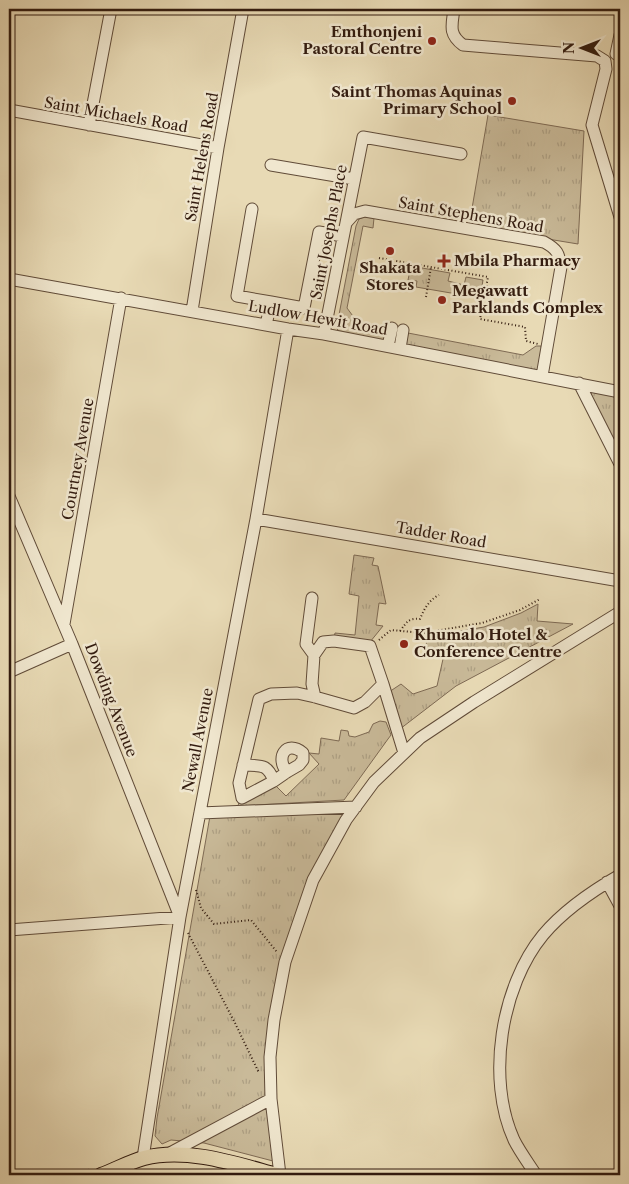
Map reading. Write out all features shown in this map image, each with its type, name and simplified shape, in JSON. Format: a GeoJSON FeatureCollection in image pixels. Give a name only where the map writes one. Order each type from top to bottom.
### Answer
{"type":"FeatureCollection","features":[{"type":"Feature","properties":{"kind":"main road"},"geometry":{"type":"LineString","coordinates":[[101,1175],[144,1158],[168,1154],[199,1156],[279,1175]]}},
{"type":"Feature","properties":{"kind":"street"},"geometry":{"type":"LineString","coordinates":[[89,125],[111,9]]}},
{"type":"Feature","properties":{"kind":"street","name":"Saint Helens Road"},"geometry":{"type":"LineString","coordinates":[[192,311],[218,148],[244,9]]}},
{"type":"Feature","properties":{"kind":"street"},"geometry":{"type":"LineString","coordinates":[[454,9],[451,28],[456,39],[463,44],[597,56],[605,61]]}},
{"type":"Feature","properties":{"kind":"street"},"geometry":{"type":"LineString","coordinates":[[605,61],[618,52],[620,35]]}},
{"type":"Feature","properties":{"kind":"street"},"geometry":{"type":"LineString","coordinates":[[605,61],[606,69],[592,125],[620,217]]}},
{"type":"Feature","properties":{"kind":"street","name":"Saint Michaels Road"},"geometry":{"type":"LineString","coordinates":[[9,110],[218,148]]}},
{"type":"Feature","properties":{"kind":"street","name":"Saint Josephs Place"},"geometry":{"type":"LineString","coordinates":[[324,334],[363,137],[461,154]]}},
{"type":"Feature","properties":{"kind":"street"},"geometry":{"type":"LineString","coordinates":[[271,165],[354,179]]}},
{"type":"Feature","properties":{"kind":"street"},"geometry":{"type":"LineString","coordinates":[[252,209],[237,296],[304,308],[318,232],[343,236]]}},
{"type":"Feature","properties":{"kind":"street","name":"Saint Stephens Road"},"geometry":{"type":"LineString","coordinates":[[346,223],[354,214],[365,211],[544,242],[552,246],[560,258],[560,268],[542,376]]}},
{"type":"Feature","properties":{"kind":"street","name":"Ludlow Hewit Road"},"geometry":{"type":"LineString","coordinates":[[9,279],[324,334],[620,392]]}},
{"type":"Feature","properties":{"kind":"street","name":"Courtney Avenue"},"geometry":{"type":"LineString","coordinates":[[64,625],[121,298]]}},
{"type":"Feature","properties":{"kind":"street"},"geometry":{"type":"LineString","coordinates":[[266,325],[270,302]]}},
{"type":"Feature","properties":{"kind":"street","name":"Newall Avenue"},"geometry":{"type":"LineString","coordinates":[[144,1158],[180,917],[256,519],[288,329]]}},
{"type":"Feature","properties":{"kind":"street"},"geometry":{"type":"LineString","coordinates":[[394,347],[398,329]]}},
{"type":"Feature","properties":{"kind":"street"},"geometry":{"type":"LineString","coordinates":[[579,383],[620,464]]}},
{"type":"Feature","properties":{"kind":"street","name":"Dowding Avenue"},"geometry":{"type":"LineString","coordinates":[[10,501],[72,644],[180,917]]}},
{"type":"Feature","properties":{"kind":"street","name":"Tadder Road"},"geometry":{"type":"LineString","coordinates":[[256,519],[620,581]]}},
{"type":"Feature","properties":{"kind":"street"},"geometry":{"type":"LineString","coordinates":[[312,598],[306,644],[314,655]]}},
{"type":"Feature","properties":{"kind":"street"},"geometry":{"type":"LineString","coordinates":[[279,1175],[271,1099],[270,1057],[274,1020],[285,962],[313,880],[346,820],[374,782],[420,738],[474,702],[620,612]]}},
{"type":"Feature","properties":{"kind":"street"},"geometry":{"type":"LineString","coordinates":[[315,697],[312,684],[314,655],[322,642],[334,641],[370,646],[404,753]]}},
{"type":"Feature","properties":{"kind":"street"},"geometry":{"type":"LineString","coordinates":[[9,672],[72,644]]}},
{"type":"Feature","properties":{"kind":"street"},"geometry":{"type":"LineString","coordinates":[[287,772],[242,798],[239,783],[260,699],[270,694],[297,693],[354,708],[365,702],[382,684]]}},
{"type":"Feature","properties":{"kind":"street"},"geometry":{"type":"LineString","coordinates":[[243,765],[268,768],[274,781]]}},
{"type":"Feature","properties":{"kind":"street"},"geometry":{"type":"LineString","coordinates":[[200,813],[356,807]]}},
{"type":"Feature","properties":{"kind":"street"},"geometry":{"type":"LineString","coordinates":[[536,1175],[514,1140],[504,1109],[500,1057],[502,1031],[509,1001],[531,952],[556,920],[578,902],[620,874]]}},
{"type":"Feature","properties":{"kind":"street"},"geometry":{"type":"LineString","coordinates":[[607,882],[620,906]]}},
{"type":"Feature","properties":{"kind":"street"},"geometry":{"type":"LineString","coordinates":[[9,930],[180,917]]}},
{"type":"Feature","properties":{"kind":"street"},"geometry":{"type":"LineString","coordinates":[[168,1154],[271,1099]]}},
{"type":"Feature","properties":{"kind":"path"},"geometry":{"type":"LineString","coordinates":[[379,258],[488,277],[480,320],[525,328],[526,342],[548,346]]}},
{"type":"Feature","properties":{"kind":"path"},"geometry":{"type":"LineString","coordinates":[[426,297],[431,267]]}},
{"type":"Feature","properties":{"kind":"path"},"geometry":{"type":"LineString","coordinates":[[400,631],[412,618],[420,619],[423,611],[432,599],[439,595]]}},
{"type":"Feature","properties":{"kind":"path"},"geometry":{"type":"LineString","coordinates":[[370,646],[391,630],[423,634],[482,623],[520,610],[540,599]]}},
{"type":"Feature","properties":{"kind":"path"},"geometry":{"type":"LineString","coordinates":[[189,869],[201,908],[214,924],[250,920],[285,962]]}},
{"type":"Feature","properties":{"kind":"path"},"geometry":{"type":"LineString","coordinates":[[180,917],[260,1074]]}},
{"type":"Feature","properties":{"kind":"green space"},"geometry":{"type":"Polygon","coordinates":[[[488,115],[584,131],[578,244],[469,226],[488,115]]]}},
{"type":"Feature","properties":{"kind":"green space"},"geometry":{"type":"Polygon","coordinates":[[[364,217],[374,218],[373,228],[363,226],[347,308],[358,323],[388,330],[386,341],[341,333],[337,329],[356,226],[359,219],[364,217]]]}},
{"type":"Feature","properties":{"kind":"green space"},"geometry":{"type":"Polygon","coordinates":[[[411,266],[450,273],[448,281],[464,285],[466,277],[483,280],[480,298],[416,287],[417,281],[408,280],[411,266]]]}},
{"type":"Feature","properties":{"kind":"green space"},"geometry":{"type":"Polygon","coordinates":[[[408,333],[523,355],[536,346],[541,346],[542,353],[538,371],[406,346],[408,333]]]}},
{"type":"Feature","properties":{"kind":"green space"},"geometry":{"type":"Polygon","coordinates":[[[584,386],[620,395],[620,453],[584,386]]]}},
{"type":"Feature","properties":{"kind":"green space"},"geometry":{"type":"Polygon","coordinates":[[[354,555],[374,558],[372,565],[378,566],[386,604],[379,603],[376,625],[383,626],[370,642],[334,638],[335,633],[355,635],[359,596],[349,594],[354,555]]]}},
{"type":"Feature","properties":{"kind":"green space"},"geometry":{"type":"Polygon","coordinates":[[[538,604],[537,621],[573,624],[456,686],[400,729],[389,692],[401,684],[413,694],[437,686],[443,659],[426,646],[427,637],[484,627],[521,613],[538,604]]]}},
{"type":"Feature","properties":{"kind":"green space"},"geometry":{"type":"Polygon","coordinates":[[[380,721],[386,722],[391,735],[344,800],[238,806],[239,802],[276,786],[286,796],[319,764],[309,753],[319,754],[321,738],[339,741],[341,730],[348,731],[349,736],[355,737],[369,732],[373,724],[380,721]]]}},
{"type":"Feature","properties":{"kind":"green space"},"geometry":{"type":"Polygon","coordinates":[[[351,810],[312,879],[272,1020],[273,1161],[204,1143],[171,1140],[162,1144],[155,1136],[157,1118],[210,816],[351,810]]]}},
{"type":"Feature","properties":{"kind":"place","name":"Emthonjeni Pastoral Centre"},"geometry":{"type":"Point","coordinates":[432,41]}},
{"type":"Feature","properties":{"kind":"place","name":"Saint Thomas Aquinas Primary School"},"geometry":{"type":"Point","coordinates":[512,101]}},
{"type":"Feature","properties":{"kind":"place","name":"Shakata Stores"},"geometry":{"type":"Point","coordinates":[390,251]}},
{"type":"Feature","properties":{"kind":"place","name":"Mbila Pharmacy"},"geometry":{"type":"Point","coordinates":[444,261]}},
{"type":"Feature","properties":{"kind":"place","name":"Megawatt Parklands Complex"},"geometry":{"type":"Point","coordinates":[442,300]}},
{"type":"Feature","properties":{"kind":"place","name":"Khumalo Hotel & Conference Centre"},"geometry":{"type":"Point","coordinates":[404,644]}}]}
